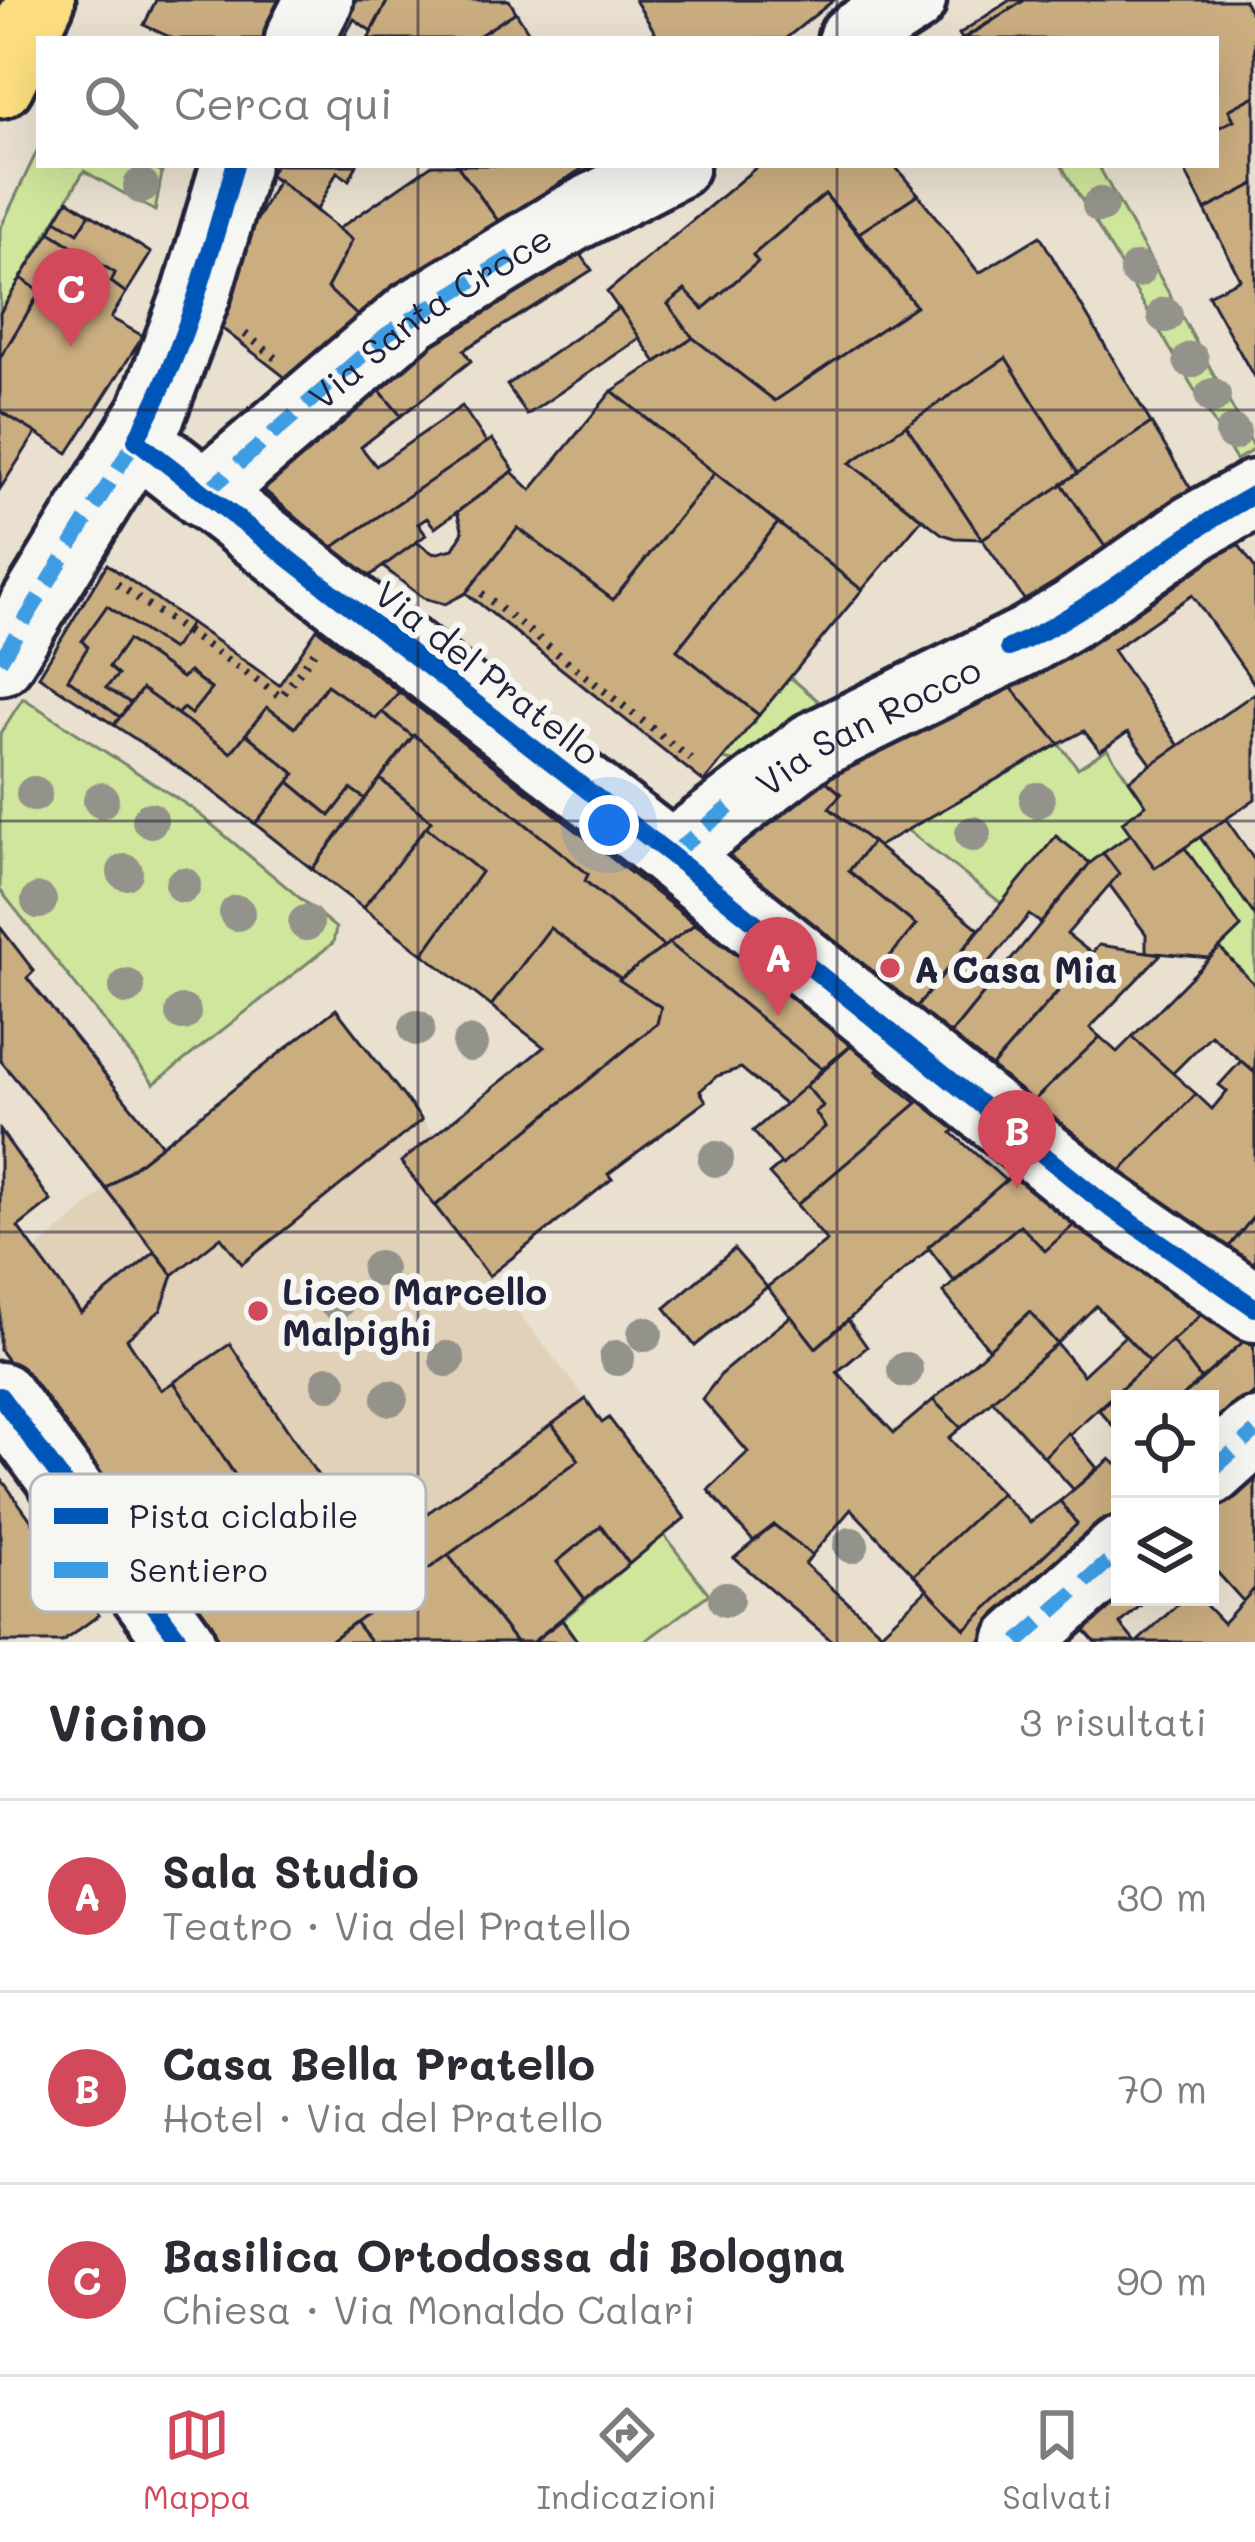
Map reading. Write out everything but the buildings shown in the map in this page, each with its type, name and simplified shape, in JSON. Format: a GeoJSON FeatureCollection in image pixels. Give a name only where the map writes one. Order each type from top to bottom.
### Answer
{"type":"FeatureCollection","features":[{"type":"Feature","properties":{"kind":"street"},"geometry":{"type":"LineString","coordinates":[[301,36],[319,0]]}},
{"type":"Feature","properties":{"kind":"street"},"geometry":{"type":"LineString","coordinates":[[857,36],[912,0]]}},
{"type":"Feature","properties":{"kind":"street"},"geometry":{"type":"LineString","coordinates":[[0,661],[158,398],[220,313],[235,168]]}},
{"type":"Feature","properties":{"kind":"street","name":"Via Santa Croce"},"geometry":{"type":"LineString","coordinates":[[205,494],[387,334],[593,208],[669,168]]}},
{"type":"Feature","properties":{"kind":"street","name":"Via del Pratello"},"geometry":{"type":"LineString","coordinates":[[136,440],[671,855],[1102,1202],[1255,1308]]}},
{"type":"Feature","properties":{"kind":"street","name":"Via San Rocco"},"geometry":{"type":"LineString","coordinates":[[671,855],[721,789],[1060,621],[1194,528],[1255,494]]}},
{"type":"Feature","properties":{"kind":"street"},"geometry":{"type":"LineString","coordinates":[[0,1396],[57,1474]]}},
{"type":"Feature","properties":{"kind":"street"},"geometry":{"type":"LineString","coordinates":[[1219,1464],[1255,1432]]}},
{"type":"Feature","properties":{"kind":"street"},"geometry":{"type":"LineString","coordinates":[[1018,1642],[1111,1559]]}},
{"type":"Feature","properties":{"kind":"street"},"geometry":{"type":"LineString","coordinates":[[159,1612],[181,1642]]}},
{"type":"Feature","properties":{"kind":"path"},"geometry":{"type":"LineString","coordinates":[[220,313],[290,370]]}},
{"type":"Feature","properties":{"kind":"path"},"geometry":{"type":"LineString","coordinates":[[101,573],[281,698],[320,644]]}},
{"type":"Feature","properties":{"kind":"path"},"geometry":{"type":"LineString","coordinates":[[473,601],[481,593],[721,789]]}},
{"type":"Feature","properties":{"kind":"shaded area","name":"Liceo Marcello Malpighi"},"geometry":{"type":"Polygon","coordinates":[[[336,1009],[434,1135],[401,1163],[586,1399],[426,1514],[426,1474],[234,1474],[174,1382],[161,1390],[0,1282],[106,1189],[336,1009]]]}},
{"type":"Feature","properties":{"kind":"green space"},"geometry":{"type":"Polygon","coordinates":[[[36,153],[36,168],[153,168],[162,173],[155,211],[84,171],[0,313],[0,229],[36,153]]]}},
{"type":"Feature","properties":{"kind":"green space"},"geometry":{"type":"Polygon","coordinates":[[[1063,168],[1100,168],[1255,449],[1236,460],[1063,168]]]}},
{"type":"Feature","properties":{"kind":"green space"},"geometry":{"type":"Polygon","coordinates":[[[790,677],[822,704],[741,763],[723,759],[790,677]]]}},
{"type":"Feature","properties":{"kind":"green space"},"geometry":{"type":"Polygon","coordinates":[[[23,698],[193,809],[336,928],[333,943],[154,1084],[0,890],[0,734],[23,698]]]}},
{"type":"Feature","properties":{"kind":"green space"},"geometry":{"type":"Polygon","coordinates":[[[1059,744],[1078,768],[1107,749],[1146,805],[1131,834],[1090,863],[1001,903],[907,830],[1059,744]]]}},
{"type":"Feature","properties":{"kind":"green space"},"geometry":{"type":"Polygon","coordinates":[[[1200,837],[1255,916],[1255,985],[1220,948],[1241,927],[1185,848],[1200,837]]]}},
{"type":"Feature","properties":{"kind":"green space"},"geometry":{"type":"Polygon","coordinates":[[[664,1535],[709,1594],[644,1642],[578,1642],[562,1620],[664,1535]]]}},
{"type":"Feature","properties":{"kind":"marked path"},"geometry":{"type":"LineString","coordinates":[[204,494],[387,334],[516,254]]}},
{"type":"Feature","properties":{"kind":"marked path"},"geometry":{"type":"LineString","coordinates":[[0,661],[141,431]]}},
{"type":"Feature","properties":{"kind":"marked path"},"geometry":{"type":"LineString","coordinates":[[671,855],[732,805]]}},
{"type":"Feature","properties":{"kind":"marked path"},"geometry":{"type":"LineString","coordinates":[[1219,1464],[1255,1432]]}},
{"type":"Feature","properties":{"kind":"marked path"},"geometry":{"type":"LineString","coordinates":[[1018,1642],[1111,1559]]}},
{"type":"Feature","properties":{"kind":"cycle path"},"geometry":{"type":"LineString","coordinates":[[234,168],[181,340],[136,440],[671,855],[1102,1202],[1255,1308]]}},
{"type":"Feature","properties":{"kind":"cycle path"},"geometry":{"type":"LineString","coordinates":[[1009,648],[1073,614],[1255,494]]}},
{"type":"Feature","properties":{"kind":"cycle path"},"geometry":{"type":"LineString","coordinates":[[0,1396],[57,1474]]}},
{"type":"Feature","properties":{"kind":"cycle path"},"geometry":{"type":"LineString","coordinates":[[159,1612],[181,1642]]}},
{"type":"Feature","properties":{"kind":"place","name":"Basilica Ortodossa di Bologna"},"geometry":{"type":"Point","coordinates":[71,347]}},
{"type":"Feature","properties":{"kind":"place","name":"A Casa Mia"},"geometry":{"type":"Point","coordinates":[890,968]}},
{"type":"Feature","properties":{"kind":"place","name":"Sala Studio"},"geometry":{"type":"Point","coordinates":[778,1016]}},
{"type":"Feature","properties":{"kind":"place","name":"Casa Bella Pratello"},"geometry":{"type":"Point","coordinates":[1017,1189]}},
{"type":"Feature","properties":{"kind":"place","name":"Liceo Marcello Malpighi"},"geometry":{"type":"Point","coordinates":[258,1311]}}]}
